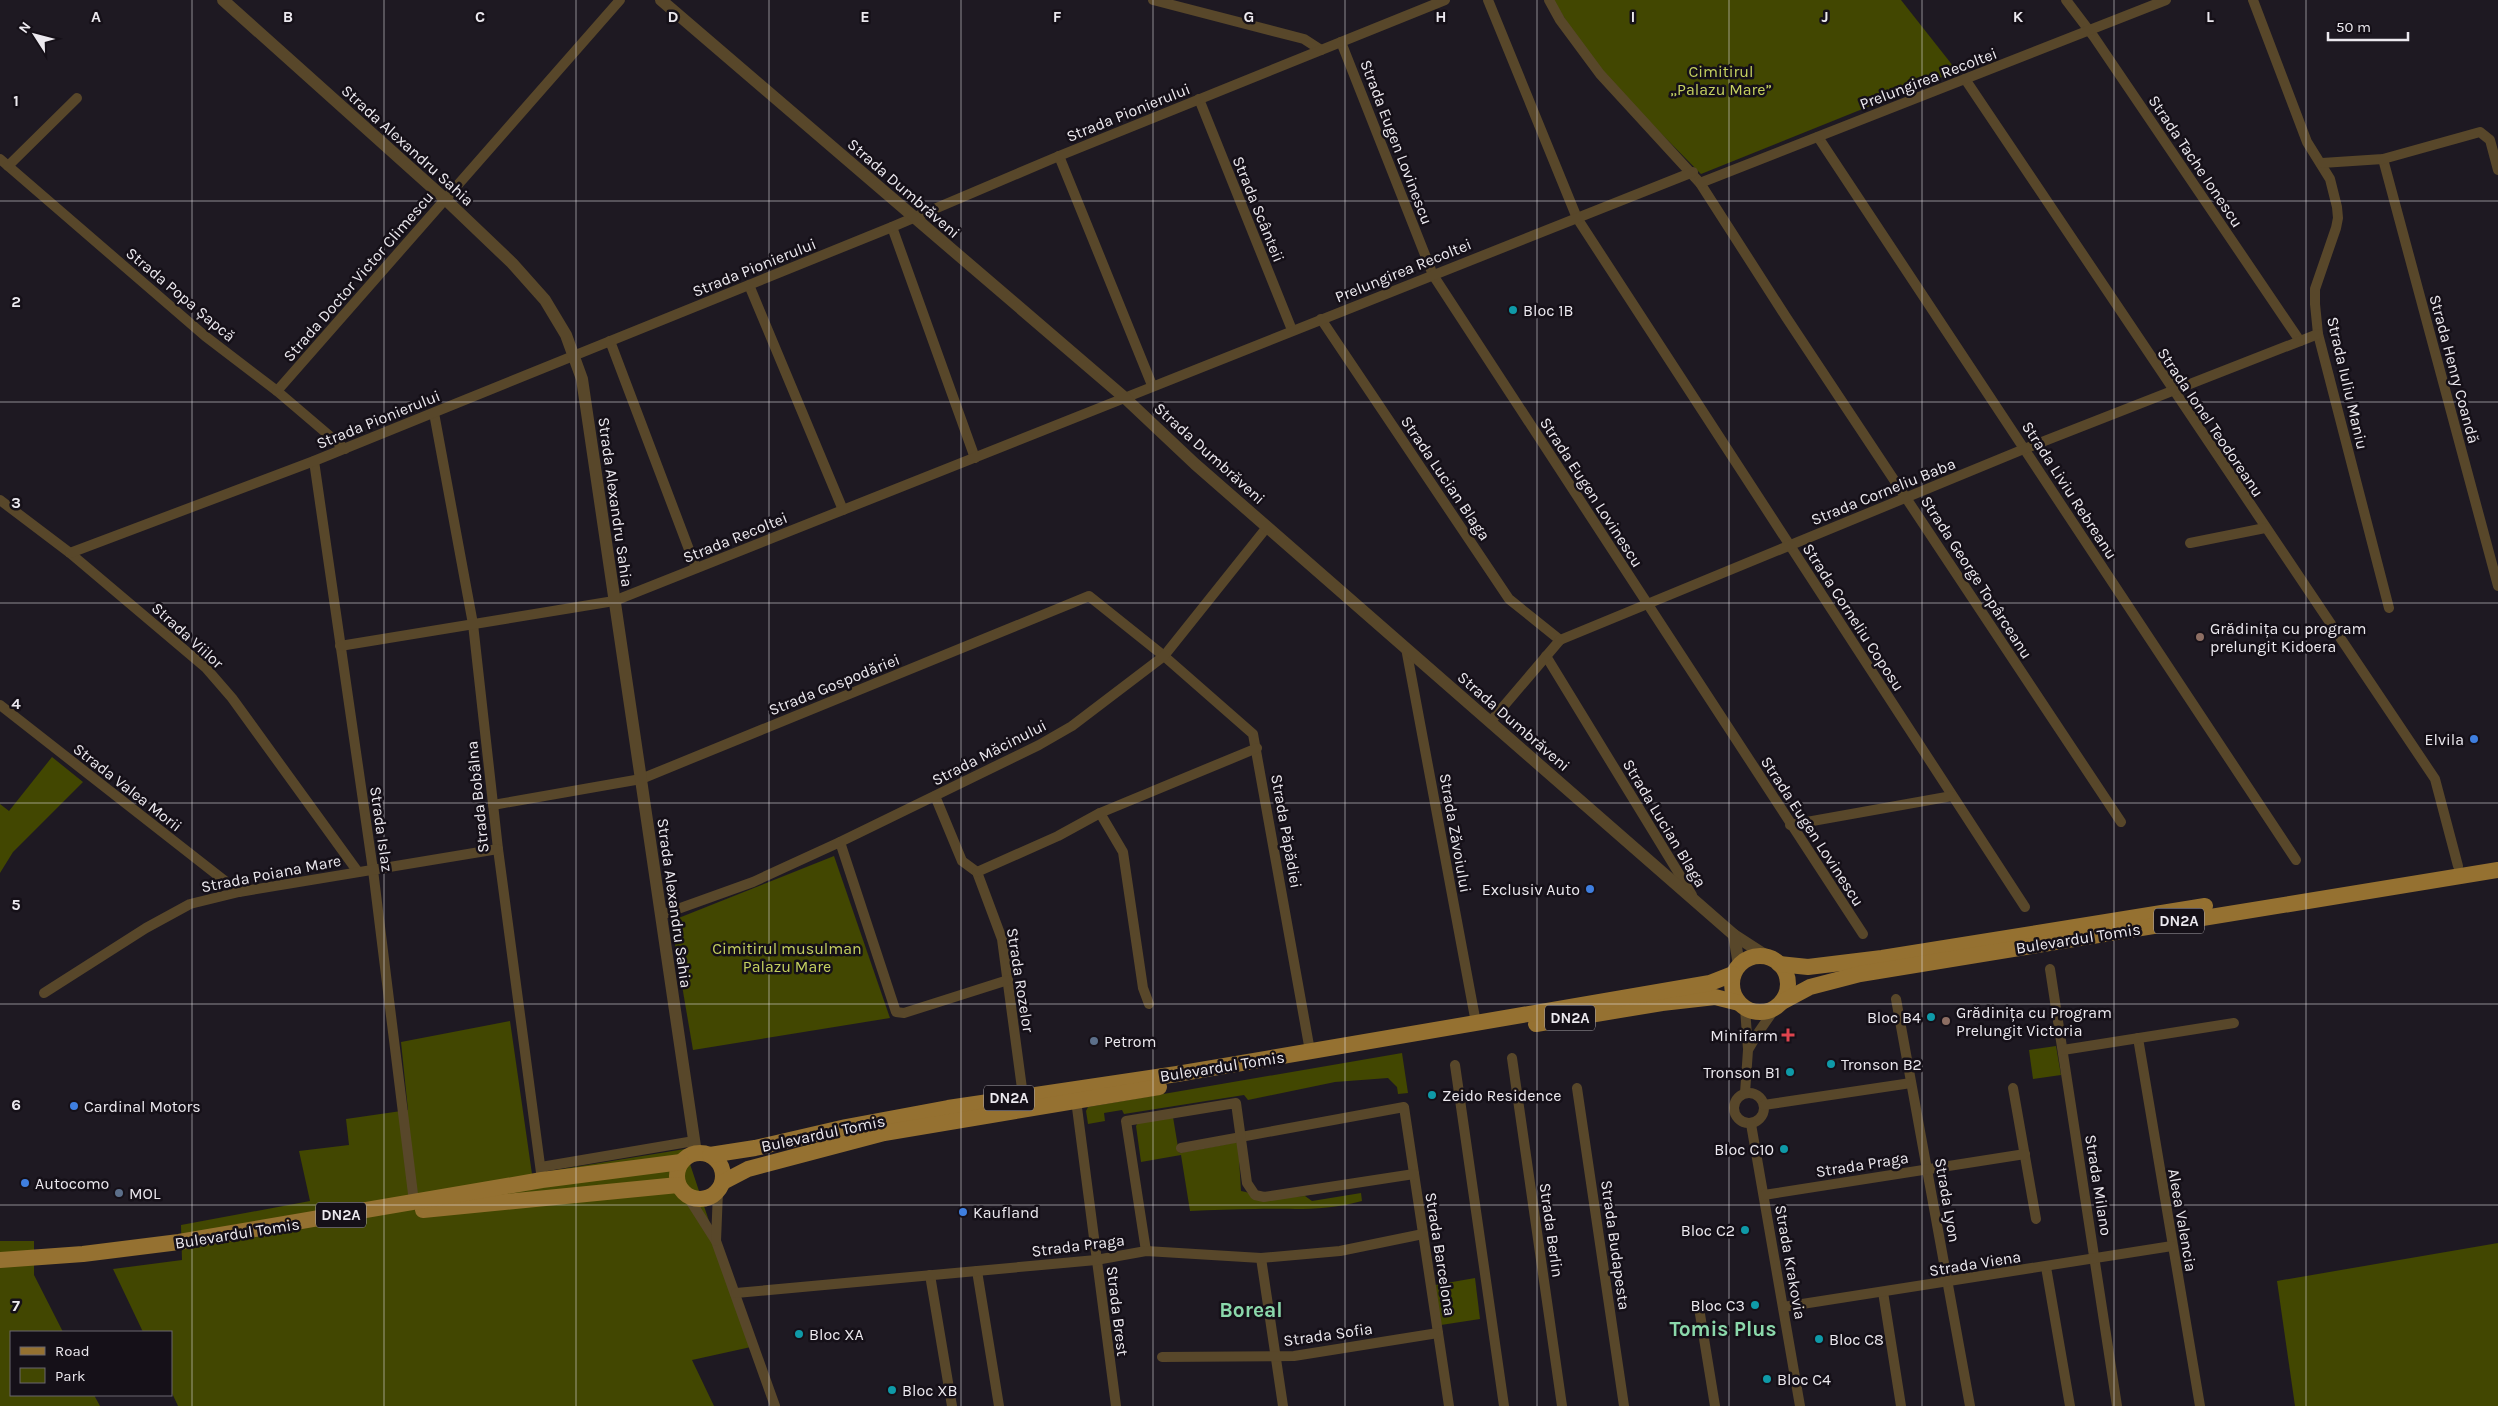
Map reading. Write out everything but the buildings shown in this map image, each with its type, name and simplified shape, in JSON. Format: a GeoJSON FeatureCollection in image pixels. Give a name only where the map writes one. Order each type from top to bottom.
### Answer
{"type":"FeatureCollection","features":[{"type":"Feature","properties":{"kind":"main road","name":"Bulevardul Tomis"},"geometry":{"type":"LineString","coordinates":[[1774,960],[1808,967],[1882,958],[2498,859]]}},
{"type":"Feature","properties":{"kind":"main road","name":"Bulevardul Tomis"},"geometry":{"type":"LineString","coordinates":[[1779,1004],[1810,986],[1860,974],[2498,870]]}},
{"type":"Feature","properties":{"kind":"main road","name":"DN2A"},"geometry":{"type":"LineString","coordinates":[[1736,969],[1755,956],[1774,960]]}},
{"type":"Feature","properties":{"kind":"main road"},"geometry":{"type":"LineString","coordinates":[[1774,960],[1788,982],[1779,1004]]}},
{"type":"Feature","properties":{"kind":"main road","name":"Bulevardul Tomis"},"geometry":{"type":"LineString","coordinates":[[700,1150],[755,1148],[855,1125],[1023,1096],[1177,1074],[1710,983],[1736,969]]}},
{"type":"Feature","properties":{"kind":"main road"},"geometry":{"type":"LineString","coordinates":[[1736,969],[1732,986],[1742,1006]]}},
{"type":"Feature","properties":{"kind":"main road","name":"Bulevardul Tomis"},"geometry":{"type":"LineString","coordinates":[[720,1186],[748,1169],[884,1133],[1662,1003],[1716,997],[1742,1006]]}},
{"type":"Feature","properties":{"kind":"main road","name":"DN2A"},"geometry":{"type":"LineString","coordinates":[[1742,1006],[1761,1012],[1779,1004]]}},
{"type":"Feature","properties":{"kind":"main road"},"geometry":{"type":"LineString","coordinates":[[700,1150],[718,1162],[723,1171],[720,1186],[710,1198],[699,1200],[683,1191],[677,1169],[687,1156],[700,1150]]}},
{"type":"Feature","properties":{"kind":"main road","name":"Bulevardul Tomis"},"geometry":{"type":"LineString","coordinates":[[0,1260],[83,1254],[179,1242],[414,1202],[542,1173],[681,1162]]}},
{"type":"Feature","properties":{"kind":"main road","name":"Bulevardul Tomis"},"geometry":{"type":"LineString","coordinates":[[0,1268],[84,1263],[189,1250],[413,1211],[683,1191]]}},
{"type":"Feature","properties":{"kind":"street","name":"Strada Alexandru Sahia"},"geometry":{"type":"LineString","coordinates":[[223,0],[445,199],[512,263],[545,300],[566,335],[582,379],[661,915],[700,1150]]}},
{"type":"Feature","properties":{"kind":"street","name":"Strada Doctor Victor Climescu"},"geometry":{"type":"LineString","coordinates":[[277,391],[620,0]]}},
{"type":"Feature","properties":{"kind":"street","name":"Strada Dumbrăveni"},"geometry":{"type":"LineString","coordinates":[[661,0],[1125,398],[1267,527],[1734,935],[1774,960]]}},
{"type":"Feature","properties":{"kind":"street"},"geometry":{"type":"LineString","coordinates":[[1153,0],[1304,39],[1321,50]]}},
{"type":"Feature","properties":{"kind":"street","name":"Strada Pionierului"},"geometry":{"type":"LineString","coordinates":[[70,553],[345,449],[1445,0]]}},
{"type":"Feature","properties":{"kind":"street","name":"Strada Corneliu Coposu"},"geometry":{"type":"LineString","coordinates":[[1488,0],[1577,218],[2025,907]]}},
{"type":"Feature","properties":{"kind":"street","name":"Strada George Topârceanu"},"geometry":{"type":"LineString","coordinates":[[1549,0],[1560,20],[1600,74],[1693,172],[1786,317],[2121,822]]}},
{"type":"Feature","properties":{"kind":"street","name":"Strada Tache Ionescu"},"geometry":{"type":"LineString","coordinates":[[2066,0],[2089,30],[2300,341]]}},
{"type":"Feature","properties":{"kind":"street","name":"Prelungirea Recoltei"},"geometry":{"type":"LineString","coordinates":[[1700,183],[2166,0]]}},
{"type":"Feature","properties":{"kind":"street","name":"Strada Iuliu Maniu"},"geometry":{"type":"LineString","coordinates":[[2253,0],[2307,142],[2322,163],[2330,179],[2338,218],[2315,289],[2314,304],[2318,334],[2389,608]]}},
{"type":"Feature","properties":{"kind":"street","name":"Strada Eugen Lovinescu"},"geometry":{"type":"LineString","coordinates":[[1341,42],[1433,275],[1790,825],[1863,934]]}},
{"type":"Feature","properties":{"kind":"street","name":"Strada Ionel Teodoreanu"},"geometry":{"type":"LineString","coordinates":[[1965,79],[2172,391],[2435,780],[2458,866]]}},
{"type":"Feature","properties":{"kind":"street"},"geometry":{"type":"LineString","coordinates":[[8,166],[76,98]]}},
{"type":"Feature","properties":{"kind":"street","name":"Strada Scânteii"},"geometry":{"type":"LineString","coordinates":[[1199,99],[1292,330]]}},
{"type":"Feature","properties":{"kind":"street"},"geometry":{"type":"LineString","coordinates":[[2322,163],[2383,159],[2480,132],[2490,140],[2498,170]]}},
{"type":"Feature","properties":{"kind":"street","name":"Strada Liviu Rebreanu"},"geometry":{"type":"LineString","coordinates":[[1818,137],[2296,860]]}},
{"type":"Feature","properties":{"kind":"street"},"geometry":{"type":"LineString","coordinates":[[1059,156],[1152,385]]}},
{"type":"Feature","properties":{"kind":"street","name":"Strada Popa Șapcă"},"geometry":{"type":"LineString","coordinates":[[0,159],[205,336],[277,391],[345,449]]}},
{"type":"Feature","properties":{"kind":"street","name":"Strada Henry Coandă"},"geometry":{"type":"LineString","coordinates":[[2383,159],[2498,586]]}},
{"type":"Feature","properties":{"kind":"street","name":"Prelungirea Recoltei"},"geometry":{"type":"LineString","coordinates":[[1125,398],[1152,385],[1693,172]]}},
{"type":"Feature","properties":{"kind":"street"},"geometry":{"type":"LineString","coordinates":[[892,227],[975,458]]}},
{"type":"Feature","properties":{"kind":"street"},"geometry":{"type":"LineString","coordinates":[[750,285],[843,510]]}},
{"type":"Feature","properties":{"kind":"street","name":"Strada Lucian Blaga"},"geometry":{"type":"LineString","coordinates":[[1321,319],[1509,599],[1560,640]]}},
{"type":"Feature","properties":{"kind":"street","name":"Strada Corneliu Baba"},"geometry":{"type":"LineString","coordinates":[[1491,721],[1560,640],[2024,449],[2318,334]]}},
{"type":"Feature","properties":{"kind":"street"},"geometry":{"type":"LineString","coordinates":[[610,341],[696,568]]}},
{"type":"Feature","properties":{"kind":"street","name":"Strada Recoltei"},"geometry":{"type":"LineString","coordinates":[[340,646],[614,600],[1125,398]]}},
{"type":"Feature","properties":{"kind":"street","name":"Strada Bobâlna"},"geometry":{"type":"LineString","coordinates":[[434,413],[473,624],[498,849],[542,1173]]}},
{"type":"Feature","properties":{"kind":"street","name":"Strada Islaz"},"geometry":{"type":"LineString","coordinates":[[314,461],[373,870],[414,1202]]}},
{"type":"Feature","properties":{"kind":"street","name":"Strada Viilor"},"geometry":{"type":"LineString","coordinates":[[0,500],[70,553],[206,668],[232,698],[358,872]]}},
{"type":"Feature","properties":{"kind":"street","name":"Strada Măcinului"},"geometry":{"type":"LineString","coordinates":[[661,915],[753,882],[840,842],[1072,726],[1164,656],[1267,527]]}},
{"type":"Feature","properties":{"kind":"street"},"geometry":{"type":"LineString","coordinates":[[2190,543],[2265,528]]}},
{"type":"Feature","properties":{"kind":"street","name":"Strada Gospodăriei"},"geometry":{"type":"LineString","coordinates":[[493,804],[641,780],[1089,596],[1164,656]]}},
{"type":"Feature","properties":{"kind":"street","name":"Strada Zăvoiului"},"geometry":{"type":"LineString","coordinates":[[1406,648],[1476,1023]]}},
{"type":"Feature","properties":{"kind":"street","name":"Strada Păpădiei"},"geometry":{"type":"LineString","coordinates":[[1164,656],[1253,734],[1310,1051]]}},
{"type":"Feature","properties":{"kind":"street","name":"Strada Lucian Blaga"},"geometry":{"type":"LineString","coordinates":[[1546,656],[1696,902]]}},
{"type":"Feature","properties":{"kind":"street","name":"Strada Valea Morii"},"geometry":{"type":"LineString","coordinates":[[0,705],[239,892]]}},
{"type":"Feature","properties":{"kind":"street"},"geometry":{"type":"LineString","coordinates":[[977,872],[1058,836],[1100,813],[1257,748]]}},
{"type":"Feature","properties":{"kind":"street","name":"Strada Rozelor"},"geometry":{"type":"LineString","coordinates":[[935,796],[962,861],[977,872],[1002,939],[1023,1096]]}},
{"type":"Feature","properties":{"kind":"street"},"geometry":{"type":"LineString","coordinates":[[1790,825],[1952,796]]}},
{"type":"Feature","properties":{"kind":"street"},"geometry":{"type":"LineString","coordinates":[[1100,813],[1123,852],[1143,988],[1149,1004]]}},
{"type":"Feature","properties":{"kind":"street"},"geometry":{"type":"LineString","coordinates":[[840,842],[896,1012],[904,1013],[1008,980]]}},
{"type":"Feature","properties":{"kind":"street","name":"Strada Poiana Mare"},"geometry":{"type":"LineString","coordinates":[[44,993],[146,928],[190,904],[239,892],[498,849]]}},
{"type":"Feature","properties":{"kind":"street"},"geometry":{"type":"LineString","coordinates":[[1734,935],[1736,969]]}},
{"type":"Feature","properties":{"kind":"street","name":"Strada Milano"},"geometry":{"type":"LineString","coordinates":[[2050,969],[2117,1406]]}},
{"type":"Feature","properties":{"kind":"street","name":"Strada Lyon"},"geometry":{"type":"LineString","coordinates":[[1896,999],[1970,1406]]}},
{"type":"Feature","properties":{"kind":"street"},"geometry":{"type":"LineString","coordinates":[[1748,1050],[1758,1032],[1779,1004]]}},
{"type":"Feature","properties":{"kind":"street"},"geometry":{"type":"LineString","coordinates":[[1742,1006],[1748,1050],[1745,1093],[1734,1103],[1735,1114],[1741,1122],[1752,1124],[1762,1117],[1764,1104],[1756,1094],[1745,1093]]}},
{"type":"Feature","properties":{"kind":"street"},"geometry":{"type":"LineString","coordinates":[[2062,1050],[2234,1023]]}},
{"type":"Feature","properties":{"kind":"street","name":"Aleea Valencia"},"geometry":{"type":"LineString","coordinates":[[2138,1038],[2200,1406]]}},
{"type":"Feature","properties":{"kind":"street","name":"Strada Berlin"},"geometry":{"type":"LineString","coordinates":[[1512,1058],[1562,1406]]}},
{"type":"Feature","properties":{"kind":"street"},"geometry":{"type":"LineString","coordinates":[[1455,1065],[1504,1406]]}},
{"type":"Feature","properties":{"kind":"street"},"geometry":{"type":"LineString","coordinates":[[1764,1104],[1911,1083]]}},
{"type":"Feature","properties":{"kind":"street","name":"Strada Budapesta"},"geometry":{"type":"LineString","coordinates":[[1577,1088],[1624,1406]]}},
{"type":"Feature","properties":{"kind":"street"},"geometry":{"type":"LineString","coordinates":[[2014,1088],[2036,1219]]}},
{"type":"Feature","properties":{"kind":"street","name":"Strada Brest"},"geometry":{"type":"LineString","coordinates":[[1076,1100],[1116,1406]]}},
{"type":"Feature","properties":{"kind":"street"},"geometry":{"type":"LineString","coordinates":[[1146,1251],[1126,1121],[1236,1104],[1247,1183],[1255,1196],[1276,1196],[1414,1174]]}},
{"type":"Feature","properties":{"kind":"street","name":"Strada Barcelona"},"geometry":{"type":"LineString","coordinates":[[1240,1137],[1404,1107],[1449,1406]]}},
{"type":"Feature","properties":{"kind":"street","name":"Strada Krakovia"},"geometry":{"type":"LineString","coordinates":[[1752,1124],[1800,1406]]}},
{"type":"Feature","properties":{"kind":"street"},"geometry":{"type":"LineString","coordinates":[[1181,1148],[1240,1137]]}},
{"type":"Feature","properties":{"kind":"street"},"geometry":{"type":"LineString","coordinates":[[542,1173],[700,1150]]}},
{"type":"Feature","properties":{"kind":"street","name":"Strada Praga"},"geometry":{"type":"LineString","coordinates":[[1764,1195],[2025,1154]]}},
{"type":"Feature","properties":{"kind":"street"},"geometry":{"type":"LineString","coordinates":[[716,1241],[720,1186]]}},
{"type":"Feature","properties":{"kind":"street"},"geometry":{"type":"LineString","coordinates":[[683,1191],[716,1241],[775,1406]]}},
{"type":"Feature","properties":{"kind":"street","name":"Strada Praga"},"geometry":{"type":"LineString","coordinates":[[736,1293],[1096,1260],[1146,1251],[1261,1258],[1340,1251],[1423,1234]]}},
{"type":"Feature","properties":{"kind":"street","name":"Strada Viena"},"geometry":{"type":"LineString","coordinates":[[1783,1307],[2095,1260],[2172,1246]]}},
{"type":"Feature","properties":{"kind":"street"},"geometry":{"type":"LineString","coordinates":[[1261,1258],[1283,1406]]}},
{"type":"Feature","properties":{"kind":"street"},"geometry":{"type":"LineString","coordinates":[[2046,1267],[2070,1406]]}},
{"type":"Feature","properties":{"kind":"street"},"geometry":{"type":"LineString","coordinates":[[977,1271],[999,1406]]}},
{"type":"Feature","properties":{"kind":"street"},"geometry":{"type":"LineString","coordinates":[[930,1275],[952,1406]]}},
{"type":"Feature","properties":{"kind":"street"},"geometry":{"type":"LineString","coordinates":[[1882,1292],[1901,1406]]}},
{"type":"Feature","properties":{"kind":"street"},"geometry":{"type":"LineString","coordinates":[[1699,1308],[1715,1406]]}},
{"type":"Feature","properties":{"kind":"street","name":"Strada Sofia"},"geometry":{"type":"LineString","coordinates":[[1162,1358],[1294,1356],[1438,1333]]}},
{"type":"Feature","properties":{"kind":"green space","name":"Cimitirul „Palazu Mare”"},"geometry":{"type":"Polygon","coordinates":[[[1553,0],[1901,0],[1957,71],[1701,174],[1627,99],[1583,47],[1553,0]]]}},
{"type":"Feature","properties":{"kind":"green space"},"geometry":{"type":"Polygon","coordinates":[[[52,757],[83,782],[13,852],[0,873],[0,804],[9,811],[52,757]]]}},
{"type":"Feature","properties":{"kind":"green space","name":"Cimitirul musulman Palazu Mare"},"geometry":{"type":"Polygon","coordinates":[[[834,856],[890,1018],[693,1050],[671,921],[834,856]]]}},
{"type":"Feature","properties":{"kind":"green space"},"geometry":{"type":"Polygon","coordinates":[[[510,1021],[532,1174],[685,1149],[751,1347],[692,1360],[714,1406],[178,1406],[172,1393],[172,1331],[143,1331],[113,1269],[182,1260],[181,1225],[310,1201],[299,1151],[349,1145],[346,1119],[408,1110],[401,1042],[510,1021]]]}},
{"type":"Feature","properties":{"kind":"green space"},"geometry":{"type":"Polygon","coordinates":[[[2056,1046],[2061,1075],[2033,1079],[2029,1050],[2056,1046]]]}},
{"type":"Feature","properties":{"kind":"green space"},"geometry":{"type":"Polygon","coordinates":[[[1402,1053],[1408,1093],[1398,1094],[1397,1087],[1388,1078],[1335,1082],[1248,1100],[1244,1095],[1124,1114],[1122,1110],[1104,1113],[1105,1121],[1088,1124],[1086,1111],[1088,1107],[1402,1053]]]}},
{"type":"Feature","properties":{"kind":"green space"},"geometry":{"type":"Polygon","coordinates":[[[1173,1117],[1179,1153],[1238,1142],[1241,1191],[1260,1199],[1305,1196],[1312,1201],[1361,1193],[1362,1201],[1321,1208],[1190,1211],[1181,1155],[1141,1162],[1136,1126],[1139,1121],[1173,1117]]]}},
{"type":"Feature","properties":{"kind":"green space"},"geometry":{"type":"Polygon","coordinates":[[[0,1241],[34,1241],[34,1275],[62,1331],[10,1331],[10,1396],[95,1396],[100,1406],[0,1406],[0,1241]]]}},
{"type":"Feature","properties":{"kind":"green space"},"geometry":{"type":"Polygon","coordinates":[[[2498,1243],[2498,1406],[2295,1406],[2277,1281],[2498,1243]]]}},
{"type":"Feature","properties":{"kind":"green space"},"geometry":{"type":"Polygon","coordinates":[[[1475,1278],[1480,1319],[1441,1325],[1435,1285],[1475,1278]]]}},
{"type":"Feature","properties":{"kind":"place","name":"Bloc 1B"},"geometry":{"type":"Point","coordinates":[1513,310]}},
{"type":"Feature","properties":{"kind":"place","name":"Grădinița cu program prelungit Kidoera"},"geometry":{"type":"Point","coordinates":[2200,637]}},
{"type":"Feature","properties":{"kind":"place","name":"Elvila"},"geometry":{"type":"Point","coordinates":[2474,739]}},
{"type":"Feature","properties":{"kind":"place","name":"Exclusiv Auto"},"geometry":{"type":"Point","coordinates":[1590,889]}},
{"type":"Feature","properties":{"kind":"place","name":"Bloc B4"},"geometry":{"type":"Point","coordinates":[1931,1017]}},
{"type":"Feature","properties":{"kind":"place","name":"Grădinița cu Program Prelungit Victoria"},"geometry":{"type":"Point","coordinates":[1946,1021]}},
{"type":"Feature","properties":{"kind":"place","name":"Minifarm"},"geometry":{"type":"Point","coordinates":[1788,1035]}},
{"type":"Feature","properties":{"kind":"place","name":"Petrom"},"geometry":{"type":"Point","coordinates":[1094,1041]}},
{"type":"Feature","properties":{"kind":"place","name":"Tronson B2"},"geometry":{"type":"Point","coordinates":[1831,1064]}},
{"type":"Feature","properties":{"kind":"place","name":"Tronson B1"},"geometry":{"type":"Point","coordinates":[1790,1072]}},
{"type":"Feature","properties":{"kind":"place","name":"Zeido Residence"},"geometry":{"type":"Point","coordinates":[1432,1095]}},
{"type":"Feature","properties":{"kind":"place","name":"Cardinal Motors"},"geometry":{"type":"Point","coordinates":[74,1106]}},
{"type":"Feature","properties":{"kind":"place","name":"Bloc C10"},"geometry":{"type":"Point","coordinates":[1784,1149]}},
{"type":"Feature","properties":{"kind":"place","name":"Autocomo"},"geometry":{"type":"Point","coordinates":[25,1183]}},
{"type":"Feature","properties":{"kind":"place","name":"MOL"},"geometry":{"type":"Point","coordinates":[119,1193]}},
{"type":"Feature","properties":{"kind":"place","name":"Kaufland"},"geometry":{"type":"Point","coordinates":[963,1212]}},
{"type":"Feature","properties":{"kind":"place","name":"Bloc C2"},"geometry":{"type":"Point","coordinates":[1745,1230]}},
{"type":"Feature","properties":{"kind":"place","name":"Bloc C3"},"geometry":{"type":"Point","coordinates":[1755,1305]}},
{"type":"Feature","properties":{"kind":"place","name":"Bloc XA"},"geometry":{"type":"Point","coordinates":[799,1334]}},
{"type":"Feature","properties":{"kind":"place","name":"Bloc C8"},"geometry":{"type":"Point","coordinates":[1819,1339]}},
{"type":"Feature","properties":{"kind":"place","name":"Bloc C4"},"geometry":{"type":"Point","coordinates":[1767,1379]}},
{"type":"Feature","properties":{"kind":"place","name":"Bloc XB"},"geometry":{"type":"Point","coordinates":[892,1390]}},
{"type":"Feature","properties":{"kind":"district","name":"Boreal"},"geometry":{"type":"Point","coordinates":[1251,1310]}},
{"type":"Feature","properties":{"kind":"district","name":"Tomis Plus"},"geometry":{"type":"Point","coordinates":[1723,1329]}}]}
